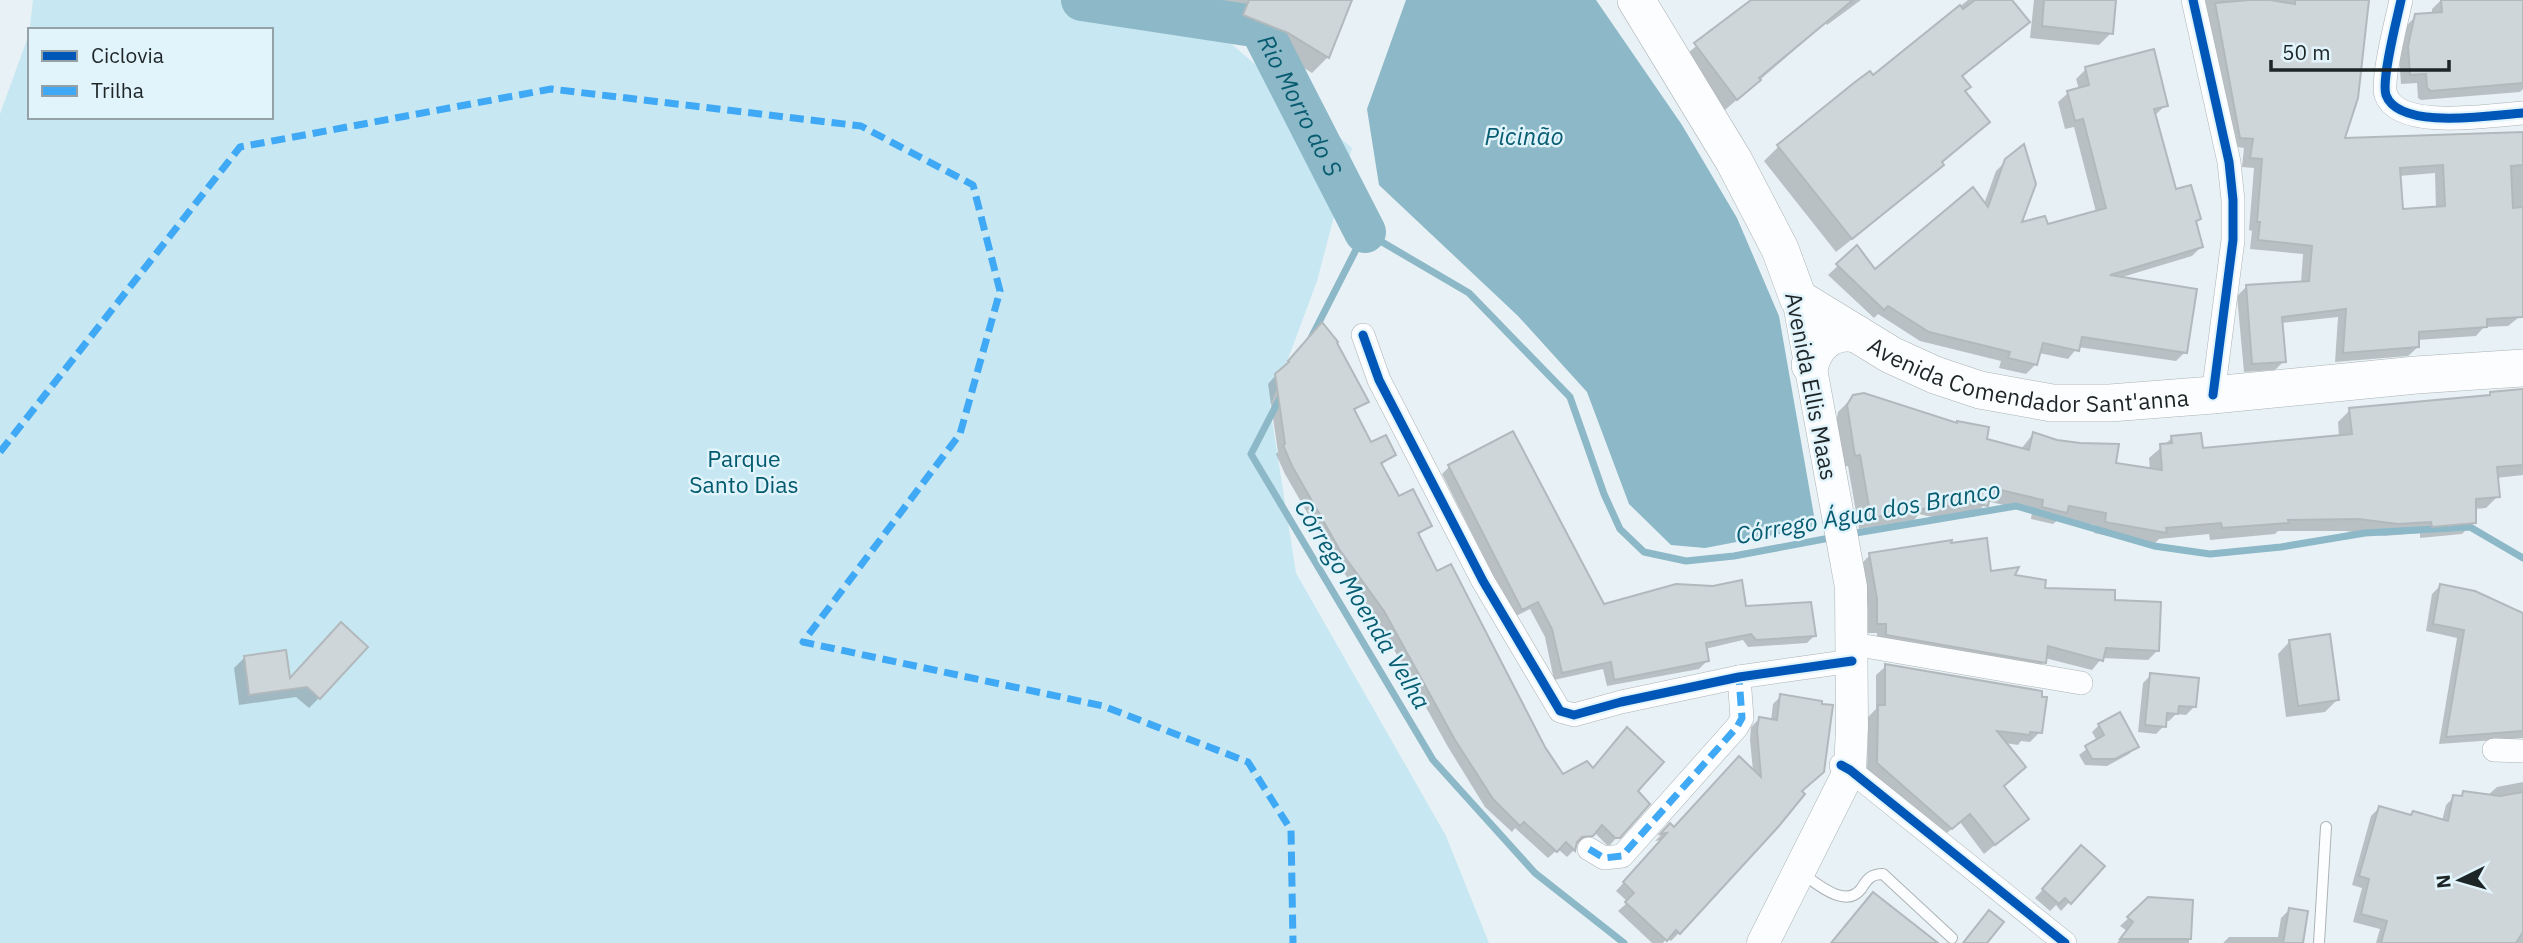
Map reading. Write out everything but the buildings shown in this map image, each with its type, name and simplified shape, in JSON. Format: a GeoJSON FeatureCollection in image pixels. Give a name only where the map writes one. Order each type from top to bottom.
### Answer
{"type":"FeatureCollection","features":[{"type":"Feature","properties":{"kind":"main road","name":"Avenida Ellis Maas"},"geometry":{"type":"LineString","coordinates":[[1636,0],[1734,161],[1780,249],[1798,299],[1851,587],[1852,727],[1845,767]]}},
{"type":"Feature","properties":{"kind":"main road","name":"Avenida Comendador Sant'anna"},"geometry":{"type":"LineString","coordinates":[[1798,299],[1891,355],[1935,375],[1980,390],[2052,403],[2110,403],[2523,368]]}},
{"type":"Feature","properties":{"kind":"main road"},"geometry":{"type":"LineString","coordinates":[[1810,365],[1814,352],[1825,339],[1839,334],[1857,334]]}},
{"type":"Feature","properties":{"kind":"main road"},"geometry":{"type":"LineString","coordinates":[[1763,943],[1845,767]]}},
{"type":"Feature","properties":{"kind":"main road"},"geometry":{"type":"LineString","coordinates":[[1741,943],[1786,851],[1845,767]]}},
{"type":"Feature","properties":{"kind":"street"},"geometry":{"type":"LineString","coordinates":[[2193,0],[2229,162],[2234,200],[2233,240],[2213,395]]}},
{"type":"Feature","properties":{"kind":"street"},"geometry":{"type":"LineString","coordinates":[[2401,0],[2387,72],[2386,94],[2394,106],[2419,117],[2435,118],[2523,113]]}},
{"type":"Feature","properties":{"kind":"street"},"geometry":{"type":"LineString","coordinates":[[1363,335],[1379,380],[1483,581],[1560,712],[1574,715],[1620,702],[1852,653],[2081,683]]}},
{"type":"Feature","properties":{"kind":"street"},"geometry":{"type":"LineString","coordinates":[[1589,849],[1604,858],[1622,856],[1737,727],[1742,718],[1740,677]]}},
{"type":"Feature","properties":{"kind":"street"},"geometry":{"type":"LineString","coordinates":[[2494,750],[2523,751]]}},
{"type":"Feature","properties":{"kind":"street"},"geometry":{"type":"LineString","coordinates":[[1845,767],[2065,943]]}},
{"type":"Feature","properties":{"kind":"lane"},"geometry":{"type":"LineString","coordinates":[[2319,943],[2326,827]]}},
{"type":"Feature","properties":{"kind":"lane"},"geometry":{"type":"LineString","coordinates":[[1798,871],[1835,895],[1850,896],[1859,892],[1866,880],[1875,874],[1882,874],[1952,938]]}},
{"type":"Feature","properties":{"kind":"green space","name":"Parque Santo Dias"},"geometry":{"type":"Polygon","coordinates":[[[33,0],[1067,0],[1078,6],[1206,22],[1352,148],[1317,281],[1270,407],[1296,573],[1446,836],[1489,943],[0,943],[0,114],[28,37],[28,119],[273,119],[273,28],[30,28],[33,0]]]}},
{"type":"Feature","properties":{"kind":"water","name":"Picinão"},"geometry":{"type":"Polygon","coordinates":[[[1406,0],[1596,0],[1682,125],[1737,218],[1779,316],[1816,527],[1705,548],[1671,545],[1629,504],[1587,392],[1518,316],[1379,185],[1367,109],[1406,0]]]}},
{"type":"Feature","properties":{"kind":"waterway","name":"Rio Morro do S"},"geometry":{"type":"LineString","coordinates":[[1082,0],[1260,27],[1365,232]]}},
{"type":"Feature","properties":{"kind":"waterway","name":"Córrego Água dos Branco"},"geometry":{"type":"LineString","coordinates":[[1310,340],[1365,232],[1469,293],[1570,397],[1604,494],[1620,529],[1644,552],[1686,561],[1734,556],[1835,537]]}},
{"type":"Feature","properties":{"kind":"waterway","name":"Córrego Moenda Velha"},"geometry":{"type":"LineString","coordinates":[[1282,394],[1251,454],[1433,760],[1535,873],[1624,943]]}},
{"type":"Feature","properties":{"kind":"waterway","name":"Córrego Água dos Branco"},"geometry":{"type":"LineString","coordinates":[[1850,534],[2016,506],[2154,546],[2210,554],[2281,547],[2365,533],[2470,527],[2523,558]]}},
{"type":"Feature","properties":{"kind":"marked path"},"geometry":{"type":"LineString","coordinates":[[0,452],[240,147],[551,89],[861,126],[973,185],[1000,291],[960,434],[803,642],[1103,706],[1248,762],[1291,830],[1293,943]]}},
{"type":"Feature","properties":{"kind":"marked path"},"geometry":{"type":"LineString","coordinates":[[1589,849],[1604,858],[1622,856],[1737,727],[1742,718],[1739,677]]}},
{"type":"Feature","properties":{"kind":"cycle path"},"geometry":{"type":"LineString","coordinates":[[2193,0],[2229,162],[2233,200],[2233,240],[2213,395]]}},
{"type":"Feature","properties":{"kind":"cycle path"},"geometry":{"type":"LineString","coordinates":[[2401,0],[2385,87],[2386,95],[2394,106],[2427,117],[2470,118],[2523,113]]}},
{"type":"Feature","properties":{"kind":"cycle path"},"geometry":{"type":"LineString","coordinates":[[1363,335],[1379,380],[1483,581],[1560,711],[1574,715],[1621,702],[1739,677],[1852,661]]}},
{"type":"Feature","properties":{"kind":"cycle path"},"geometry":{"type":"LineString","coordinates":[[1841,765],[2065,943]]}}]}
